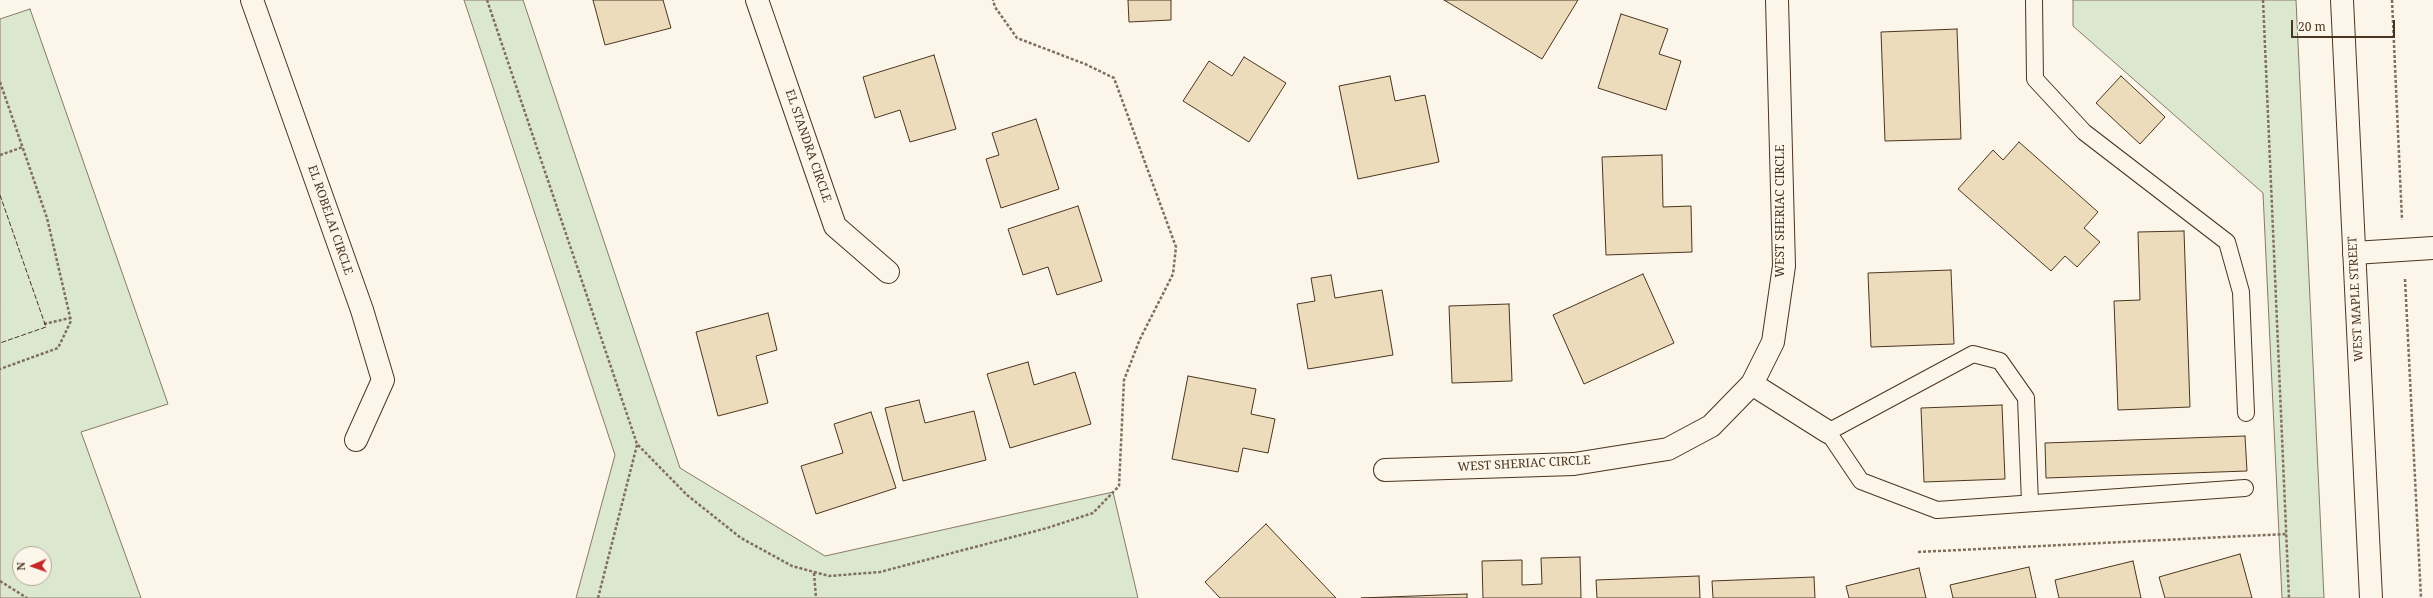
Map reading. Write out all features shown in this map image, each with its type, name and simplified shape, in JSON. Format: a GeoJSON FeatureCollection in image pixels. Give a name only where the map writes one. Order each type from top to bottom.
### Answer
{"type":"FeatureCollection","features":[{"type":"Feature","properties":{"kind":"street","name":"EL ROBELAI CIRCLE"},"geometry":{"type":"LineString","coordinates":[[252,0],[362,310],[383,380],[356,440]]}},
{"type":"Feature","properties":{"kind":"street","name":"EL STANDRA CIRCLE"},"geometry":{"type":"LineString","coordinates":[[757,0],[834,226],[888,272]]}},
{"type":"Feature","properties":{"kind":"street","name":"WEST SHERIAC CIRCLE"},"geometry":{"type":"LineString","coordinates":[[1385,470],[1574,464],[1668,449],[1711,426],[1752,384],[1774,342],[1784,266],[1777,0]]}},
{"type":"Feature","properties":{"kind":"street","name":"WEST MAPLE STREET"},"geometry":{"type":"LineString","coordinates":[[2342,0],[2371,598]]}},
{"type":"Feature","properties":{"kind":"street"},"geometry":{"type":"LineString","coordinates":[[2354,252],[2433,248]]}},
{"type":"Feature","properties":{"kind":"street"},"geometry":{"type":"LineString","coordinates":[[1752,384],[1828,432]]}},
{"type":"Feature","properties":{"kind":"lane"},"geometry":{"type":"LineString","coordinates":[[2034,0],[2035,79],[2084,132],[2227,242],[2241,292],[2246,413]]}},
{"type":"Feature","properties":{"kind":"lane"},"geometry":{"type":"LineString","coordinates":[[2030,503],[2026,398],[2000,361],[1973,354],[1828,432],[1861,482],[1937,510],[2245,488]]}},
{"type":"Feature","properties":{"kind":"path"},"geometry":{"type":"LineString","coordinates":[[487,0],[637,444],[687,495],[741,538],[792,566],[829,576],[880,572],[1047,528],[1093,513],[1119,486],[1124,380],[1140,339],[1173,274],[1176,247],[1114,78],[1086,64],[1017,38],[995,7],[993,0]]}},
{"type":"Feature","properties":{"kind":"path"},"geometry":{"type":"LineString","coordinates":[[2263,0],[2289,598]]}},
{"type":"Feature","properties":{"kind":"path"},"geometry":{"type":"LineString","coordinates":[[2392,0],[2420,598]]}},
{"type":"Feature","properties":{"kind":"path"},"geometry":{"type":"LineString","coordinates":[[0,82],[46,218],[71,321],[58,348],[0,370]]}},
{"type":"Feature","properties":{"kind":"path"},"geometry":{"type":"LineString","coordinates":[[0,155],[23,148]]}},
{"type":"Feature","properties":{"kind":"path"},"geometry":{"type":"LineString","coordinates":[[44,324],[70,318]]}},
{"type":"Feature","properties":{"kind":"path"},"geometry":{"type":"LineString","coordinates":[[598,598],[637,444]]}},
{"type":"Feature","properties":{"kind":"path"},"geometry":{"type":"LineString","coordinates":[[1918,552],[2286,534]]}},
{"type":"Feature","properties":{"kind":"path"},"geometry":{"type":"LineString","coordinates":[[814,572],[816,598]]}},
{"type":"Feature","properties":{"kind":"path"},"geometry":{"type":"LineString","coordinates":[[0,580],[27,598]]}},
{"type":"Feature","properties":{"kind":"green space"},"geometry":{"type":"Polygon","coordinates":[[[464,0],[523,0],[680,468],[825,556],[1113,492],[1138,598],[576,598],[615,455],[464,0]]]}},
{"type":"Feature","properties":{"kind":"green space"},"geometry":{"type":"Polygon","coordinates":[[[2073,0],[2296,0],[2324,598],[2282,598],[2263,193],[2073,26],[2073,0]]]}},
{"type":"Feature","properties":{"kind":"green space"},"geometry":{"type":"Polygon","coordinates":[[[30,9],[168,404],[81,432],[141,598],[0,598],[0,19],[30,9]]]}},
{"type":"Feature","properties":{"kind":"building"},"geometry":{"type":"Polygon","coordinates":[[[593,0],[663,0],[671,28],[605,45],[593,0]]]}},
{"type":"Feature","properties":{"kind":"building"},"geometry":{"type":"Polygon","coordinates":[[[1128,0],[1171,0],[1171,20],[1129,22],[1128,0]]]}},
{"type":"Feature","properties":{"kind":"building"},"geometry":{"type":"Polygon","coordinates":[[[1444,0],[1578,0],[1542,59],[1444,0]]]}},
{"type":"Feature","properties":{"kind":"building"},"geometry":{"type":"Polygon","coordinates":[[[1621,14],[1668,29],[1659,54],[1681,61],[1666,110],[1598,88],[1621,14]]]}},
{"type":"Feature","properties":{"kind":"building"},"geometry":{"type":"Polygon","coordinates":[[[1957,29],[1961,139],[1885,141],[1881,32],[1957,29]]]}},
{"type":"Feature","properties":{"kind":"building"},"geometry":{"type":"Polygon","coordinates":[[[934,55],[956,129],[910,142],[900,110],[875,118],[863,77],[934,55]]]}},
{"type":"Feature","properties":{"kind":"building"},"geometry":{"type":"Polygon","coordinates":[[[1244,57],[1286,83],[1249,142],[1183,101],[1209,61],[1232,76],[1244,57]]]}},
{"type":"Feature","properties":{"kind":"building"},"geometry":{"type":"Polygon","coordinates":[[[1390,76],[1395,101],[1425,95],[1439,162],[1358,179],[1339,86],[1390,76]]]}},
{"type":"Feature","properties":{"kind":"building"},"geometry":{"type":"Polygon","coordinates":[[[2121,76],[2165,117],[2140,144],[2096,103],[2121,76]]]}},
{"type":"Feature","properties":{"kind":"building"},"geometry":{"type":"Polygon","coordinates":[[[1036,119],[1059,189],[1001,208],[986,159],[999,155],[992,133],[1036,119]]]}},
{"type":"Feature","properties":{"kind":"building"},"geometry":{"type":"Polygon","coordinates":[[[2019,142],[2098,212],[2084,228],[2100,242],[2077,267],[2065,256],[2051,271],[1958,189],[1993,150],[2003,160],[2019,142]]]}},
{"type":"Feature","properties":{"kind":"building"},"geometry":{"type":"Polygon","coordinates":[[[1662,155],[1663,207],[1691,206],[1692,252],[1606,255],[1602,157],[1662,155]]]}},
{"type":"Feature","properties":{"kind":"building"},"geometry":{"type":"Polygon","coordinates":[[[1078,206],[1102,281],[1057,295],[1048,267],[1023,275],[1008,229],[1078,206]]]}},
{"type":"Feature","properties":{"kind":"building"},"geometry":{"type":"Polygon","coordinates":[[[2184,231],[2190,407],[2118,410],[2114,301],[2140,300],[2138,232],[2184,231]]]}},
{"type":"Feature","properties":{"kind":"building"},"geometry":{"type":"Polygon","coordinates":[[[1951,270],[1954,344],[1871,347],[1868,273],[1951,270]]]}},
{"type":"Feature","properties":{"kind":"building"},"geometry":{"type":"Polygon","coordinates":[[[1643,274],[1674,343],[1584,384],[1553,315],[1643,274]]]}},
{"type":"Feature","properties":{"kind":"building"},"geometry":{"type":"Polygon","coordinates":[[[1331,275],[1335,298],[1382,290],[1393,355],[1308,369],[1297,304],[1315,301],[1311,278],[1331,275]]]}},
{"type":"Feature","properties":{"kind":"building"},"geometry":{"type":"Polygon","coordinates":[[[1509,304],[1512,381],[1452,383],[1449,306],[1509,304]]]}},
{"type":"Feature","properties":{"kind":"building"},"geometry":{"type":"Polygon","coordinates":[[[768,313],[777,350],[756,356],[768,403],[718,416],[696,332],[768,313]]]}},
{"type":"Feature","properties":{"kind":"building"},"geometry":{"type":"Polygon","coordinates":[[[1028,362],[1034,385],[1075,372],[1091,424],[1010,448],[987,374],[1028,362]]]}},
{"type":"Feature","properties":{"kind":"building"},"geometry":{"type":"Polygon","coordinates":[[[1188,376],[1256,389],[1251,414],[1275,419],[1268,453],[1243,448],[1238,472],[1172,459],[1188,376]]]}},
{"type":"Feature","properties":{"kind":"building"},"geometry":{"type":"Polygon","coordinates":[[[919,400],[925,423],[974,411],[986,460],[903,481],[885,408],[919,400]]]}},
{"type":"Feature","properties":{"kind":"building"},"geometry":{"type":"Polygon","coordinates":[[[2002,405],[2005,479],[1924,482],[1921,408],[2002,405]]]}},
{"type":"Feature","properties":{"kind":"building"},"geometry":{"type":"Polygon","coordinates":[[[871,412],[896,488],[816,514],[801,466],[843,453],[834,424],[871,412]]]}},
{"type":"Feature","properties":{"kind":"building"},"geometry":{"type":"Polygon","coordinates":[[[2245,436],[2247,471],[2046,478],[2045,443],[2245,436]]]}},
{"type":"Feature","properties":{"kind":"building"},"geometry":{"type":"Polygon","coordinates":[[[1266,524],[1336,598],[1220,598],[1205,582],[1266,524]]]}},
{"type":"Feature","properties":{"kind":"building"},"geometry":{"type":"Polygon","coordinates":[[[2240,554],[2252,598],[2165,598],[2159,577],[2240,554]]]}},
{"type":"Feature","properties":{"kind":"building"},"geometry":{"type":"Polygon","coordinates":[[[1580,557],[1581,598],[1483,598],[1482,561],[1522,560],[1522,585],[1542,584],[1541,558],[1580,557]]]}},
{"type":"Feature","properties":{"kind":"building"},"geometry":{"type":"Polygon","coordinates":[[[2133,561],[2141,598],[2059,598],[2055,580],[2133,561]]]}},
{"type":"Feature","properties":{"kind":"building"},"geometry":{"type":"Polygon","coordinates":[[[2029,567],[2036,598],[1953,598],[1950,585],[2029,567]]]}},
{"type":"Feature","properties":{"kind":"building"},"geometry":{"type":"Polygon","coordinates":[[[1919,568],[1926,598],[1849,598],[1846,586],[1919,568]]]}},
{"type":"Feature","properties":{"kind":"building"},"geometry":{"type":"Polygon","coordinates":[[[1699,576],[1700,598],[1597,598],[1596,580],[1699,576]]]}},
{"type":"Feature","properties":{"kind":"building"},"geometry":{"type":"Polygon","coordinates":[[[1814,577],[1815,598],[1713,598],[1712,581],[1814,577]]]}},
{"type":"Feature","properties":{"kind":"building"},"geometry":{"type":"Polygon","coordinates":[[[1467,594],[1467,598],[1361,598],[1467,594]]]}},
{"type":"Feature","properties":{"kind":"fence"},"geometry":{"type":"LineString","coordinates":[[0,195],[46,327],[0,343]]}}]}
